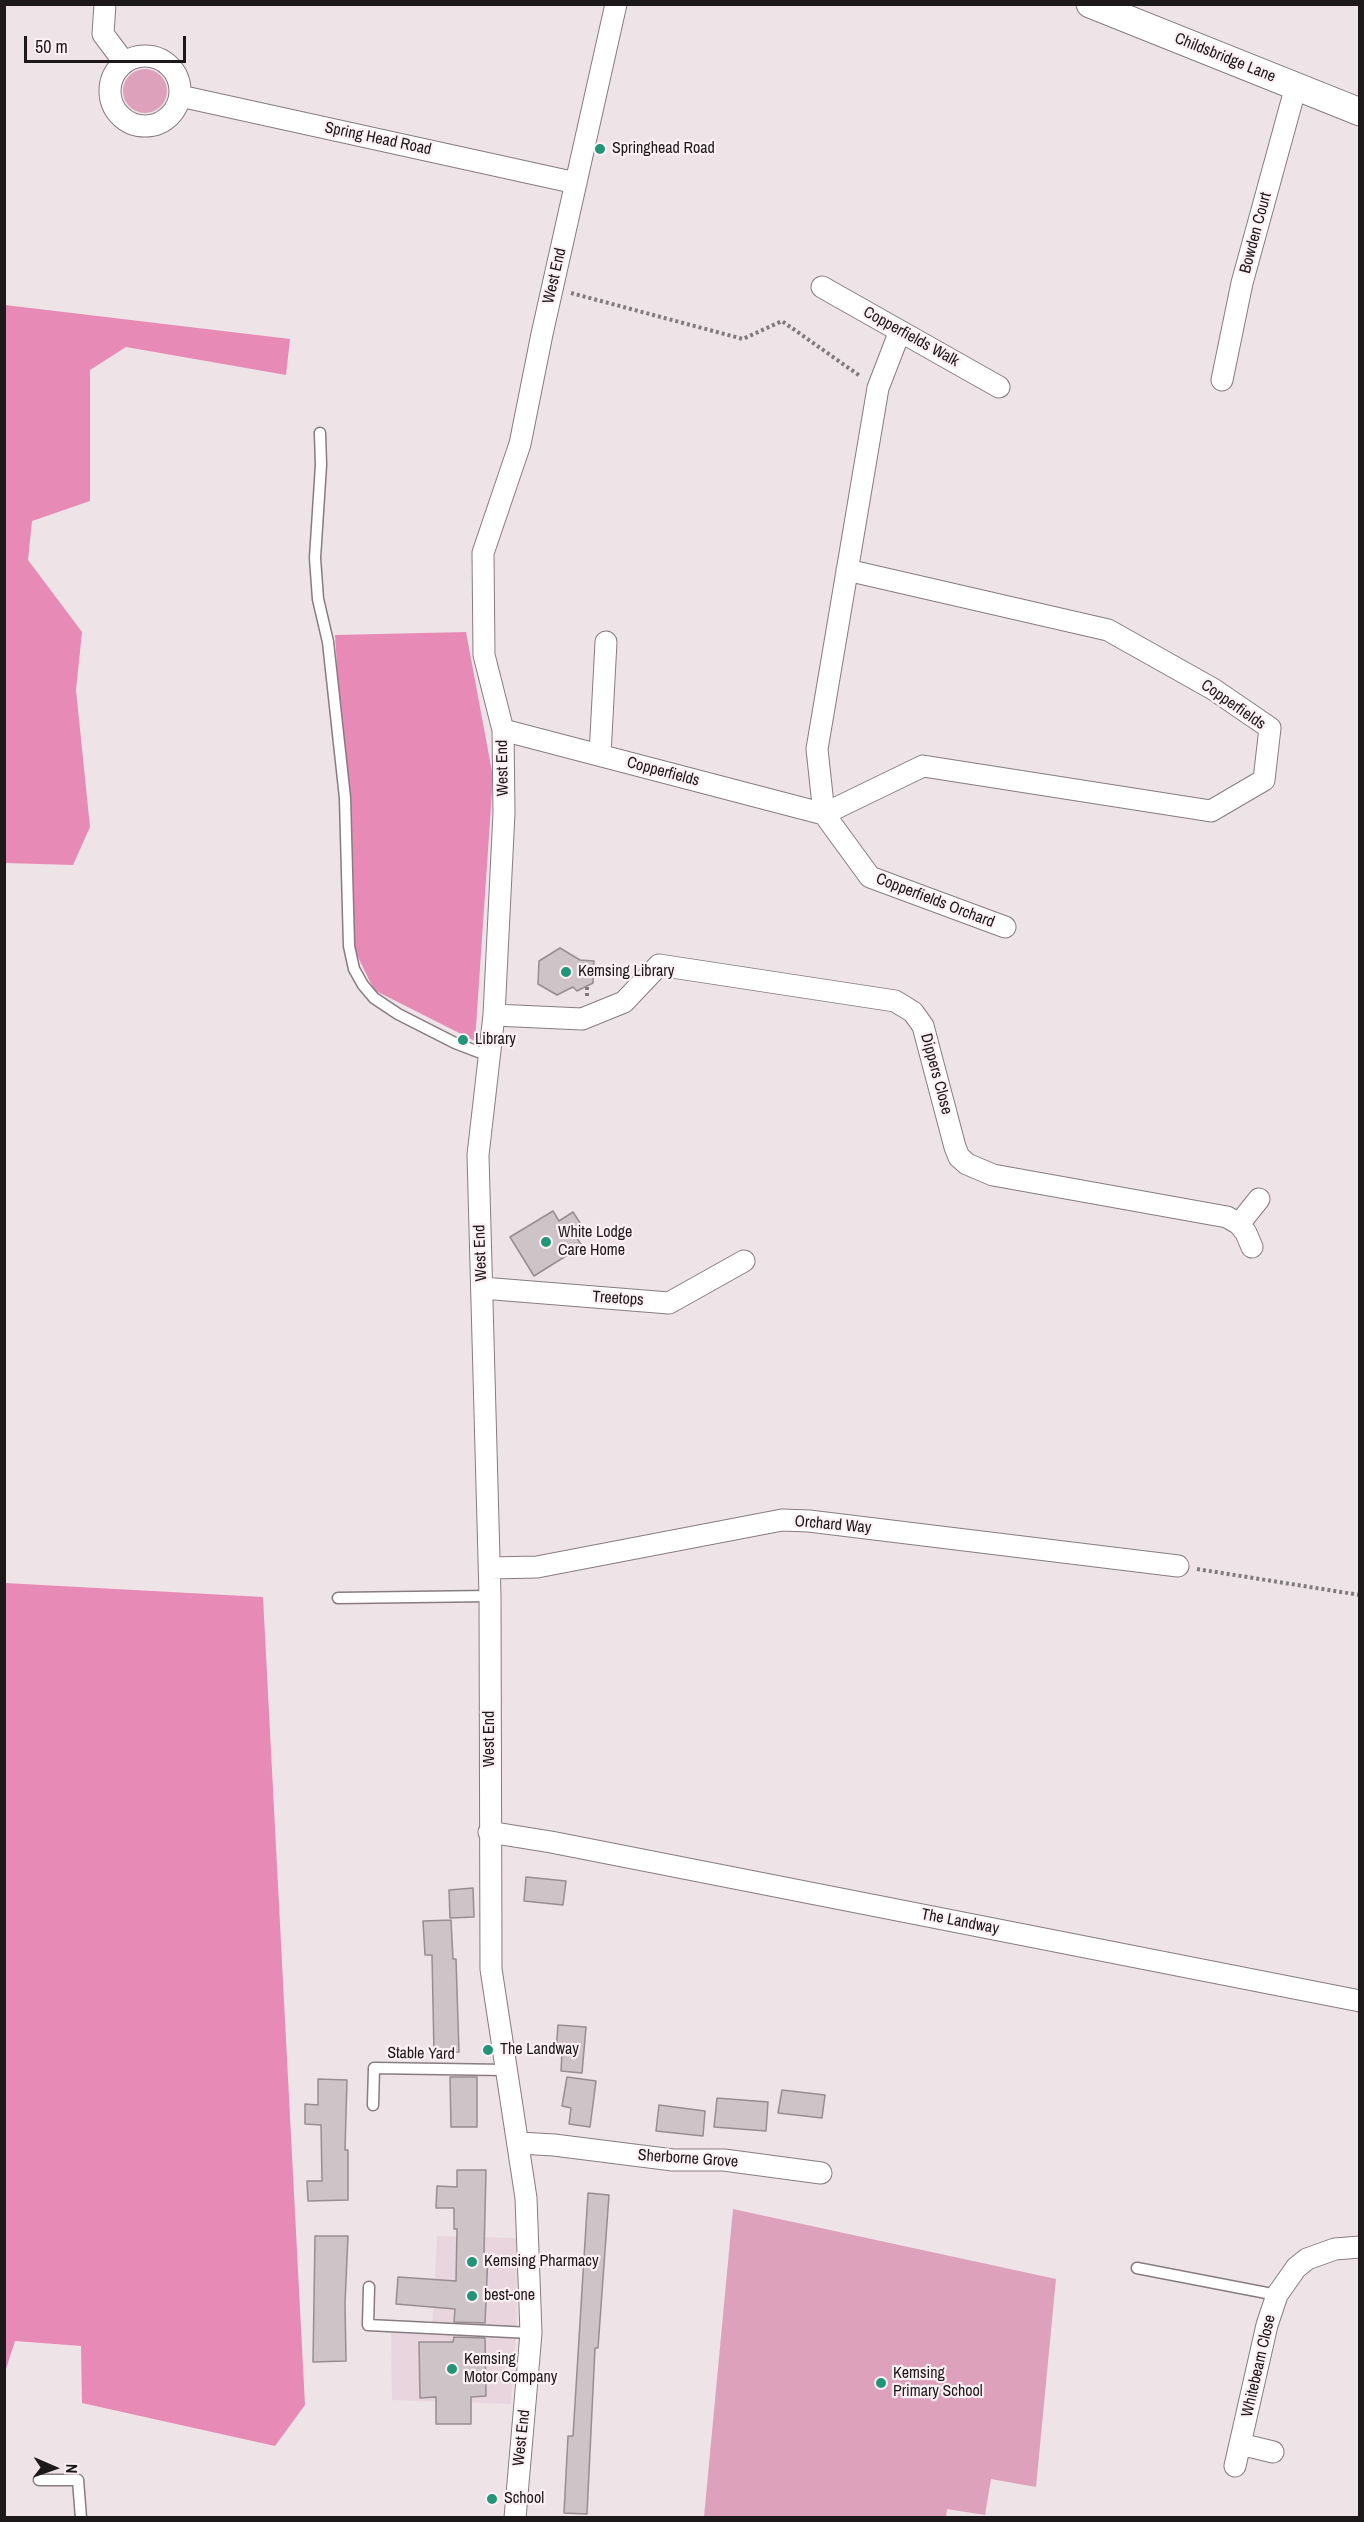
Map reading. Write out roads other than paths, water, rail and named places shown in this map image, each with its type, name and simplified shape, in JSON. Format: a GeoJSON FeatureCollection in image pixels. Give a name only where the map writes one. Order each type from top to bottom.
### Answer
{"type":"FeatureCollection","features":[{"type":"Feature","properties":{"kind":"street"},"geometry":{"type":"LineString","coordinates":[[105,4],[103,34],[124,62]]}},
{"type":"Feature","properties":{"kind":"street","name":"West End"},"geometry":{"type":"LineString","coordinates":[[515,2517],[531,2333],[526,2198],[491,1969],[490,1596],[478,1155],[494,1015],[504,813],[502,730],[484,655],[483,554],[520,444],[552,288],[616,4]]}},
{"type":"Feature","properties":{"kind":"street","name":"Childsbridge Lane"},"geometry":{"type":"LineString","coordinates":[[1090,4],[1359,112]]}},
{"type":"Feature","properties":{"kind":"street"},"geometry":{"type":"LineString","coordinates":[[145,55],[167,62],[179,80],[180,96],[172,113],[164,121],[141,126],[129,122],[113,105],[110,94],[111,82],[116,71],[124,62],[145,55]]}},
{"type":"Feature","properties":{"kind":"street","name":"Bowden Court"},"geometry":{"type":"LineString","coordinates":[[1222,380],[1242,283],[1296,86]]}},
{"type":"Feature","properties":{"kind":"street","name":"Spring Head Road"},"geometry":{"type":"LineString","coordinates":[[180,96],[576,183]]}},
{"type":"Feature","properties":{"kind":"street","name":"Copperfields Walk"},"geometry":{"type":"LineString","coordinates":[[822,287],[999,387]]}},
{"type":"Feature","properties":{"kind":"street"},"geometry":{"type":"LineString","coordinates":[[824,814],[817,748],[878,388],[900,331]]}},
{"type":"Feature","properties":{"kind":"street","name":"Copperfields"},"geometry":{"type":"LineString","coordinates":[[502,730],[824,814],[923,766],[1211,811],[1264,780],[1270,728],[1213,689],[1108,630],[847,570]]}},
{"type":"Feature","properties":{"kind":"street"},"geometry":{"type":"LineString","coordinates":[[600,755],[606,642]]}},
{"type":"Feature","properties":{"kind":"street","name":"Copperfields Orchard"},"geometry":{"type":"LineString","coordinates":[[824,814],[870,877],[1005,927]]}},
{"type":"Feature","properties":{"kind":"street","name":"Dippers Close"},"geometry":{"type":"LineString","coordinates":[[494,1015],[582,1019],[624,1002],[659,965],[895,1001],[913,1012],[923,1026],[955,1147],[959,1157],[968,1164],[993,1175],[1227,1217],[1239,1224]]}},
{"type":"Feature","properties":{"kind":"street"},"geometry":{"type":"LineString","coordinates":[[1252,1247],[1239,1224],[1259,1199]]}},
{"type":"Feature","properties":{"kind":"street","name":"Treetops"},"geometry":{"type":"LineString","coordinates":[[482,1288],[669,1303],[744,1260]]}},
{"type":"Feature","properties":{"kind":"street","name":"Orchard Way"},"geometry":{"type":"LineString","coordinates":[[489,1568],[537,1567],[782,1520],[809,1521],[1178,1566]]}},
{"type":"Feature","properties":{"kind":"street","name":"The Landway"},"geometry":{"type":"LineString","coordinates":[[489,1832],[1359,2001]]}},
{"type":"Feature","properties":{"kind":"street","name":"Sherborne Grove"},"geometry":{"type":"LineString","coordinates":[[519,2144],[555,2145],[673,2160],[724,2160],[821,2173]]}},
{"type":"Feature","properties":{"kind":"street","name":"Whitebeam Close"},"geometry":{"type":"LineString","coordinates":[[1234,2466],[1267,2325],[1277,2295],[1296,2268],[1306,2259],[1335,2249],[1359,2247]]}},
{"type":"Feature","properties":{"kind":"street"},"geometry":{"type":"LineString","coordinates":[[1240,2444],[1273,2452]]}},
{"type":"Feature","properties":{"kind":"lane"},"geometry":{"type":"LineString","coordinates":[[320,433],[321,465],[315,558],[318,599],[328,642],[345,798],[349,946],[354,969],[374,998],[398,1014],[455,1043],[489,1056]]}},
{"type":"Feature","properties":{"kind":"lane"},"geometry":{"type":"LineString","coordinates":[[338,1598],[490,1596]]}},
{"type":"Feature","properties":{"kind":"lane","name":"Stable Yard"},"geometry":{"type":"LineString","coordinates":[[373,2105],[374,2068],[505,2070]]}},
{"type":"Feature","properties":{"kind":"lane"},"geometry":{"type":"LineString","coordinates":[[1137,2268],[1277,2295]]}},
{"type":"Feature","properties":{"kind":"lane"},"geometry":{"type":"LineString","coordinates":[[369,2287],[368,2325],[531,2333]]}},
{"type":"Feature","properties":{"kind":"lane"},"geometry":{"type":"LineString","coordinates":[[39,2480],[78,2480],[81,2517]]}},
{"type":"Feature","properties":{"kind":"place","name":"Springhead Road"},"geometry":{"type":"Point","coordinates":[600,149]}},
{"type":"Feature","properties":{"kind":"place","name":"Kemsing Library"},"geometry":{"type":"Point","coordinates":[566,972]}},
{"type":"Feature","properties":{"kind":"place","name":"Library"},"geometry":{"type":"Point","coordinates":[463,1040]}},
{"type":"Feature","properties":{"kind":"place","name":"White Lodge Care Home"},"geometry":{"type":"Point","coordinates":[546,1242]}},
{"type":"Feature","properties":{"kind":"place","name":"The Landway"},"geometry":{"type":"Point","coordinates":[488,2050]}},
{"type":"Feature","properties":{"kind":"place","name":"Kemsing Pharmacy"},"geometry":{"type":"Point","coordinates":[472,2262]}},
{"type":"Feature","properties":{"kind":"place","name":"best-one"},"geometry":{"type":"Point","coordinates":[472,2296]}},
{"type":"Feature","properties":{"kind":"place","name":"Kemsing Motor Company"},"geometry":{"type":"Point","coordinates":[452,2369]}},
{"type":"Feature","properties":{"kind":"place","name":"Kemsing Primary School"},"geometry":{"type":"Point","coordinates":[881,2383]}},
{"type":"Feature","properties":{"kind":"place","name":"School"},"geometry":{"type":"Point","coordinates":[492,2499]}}]}
